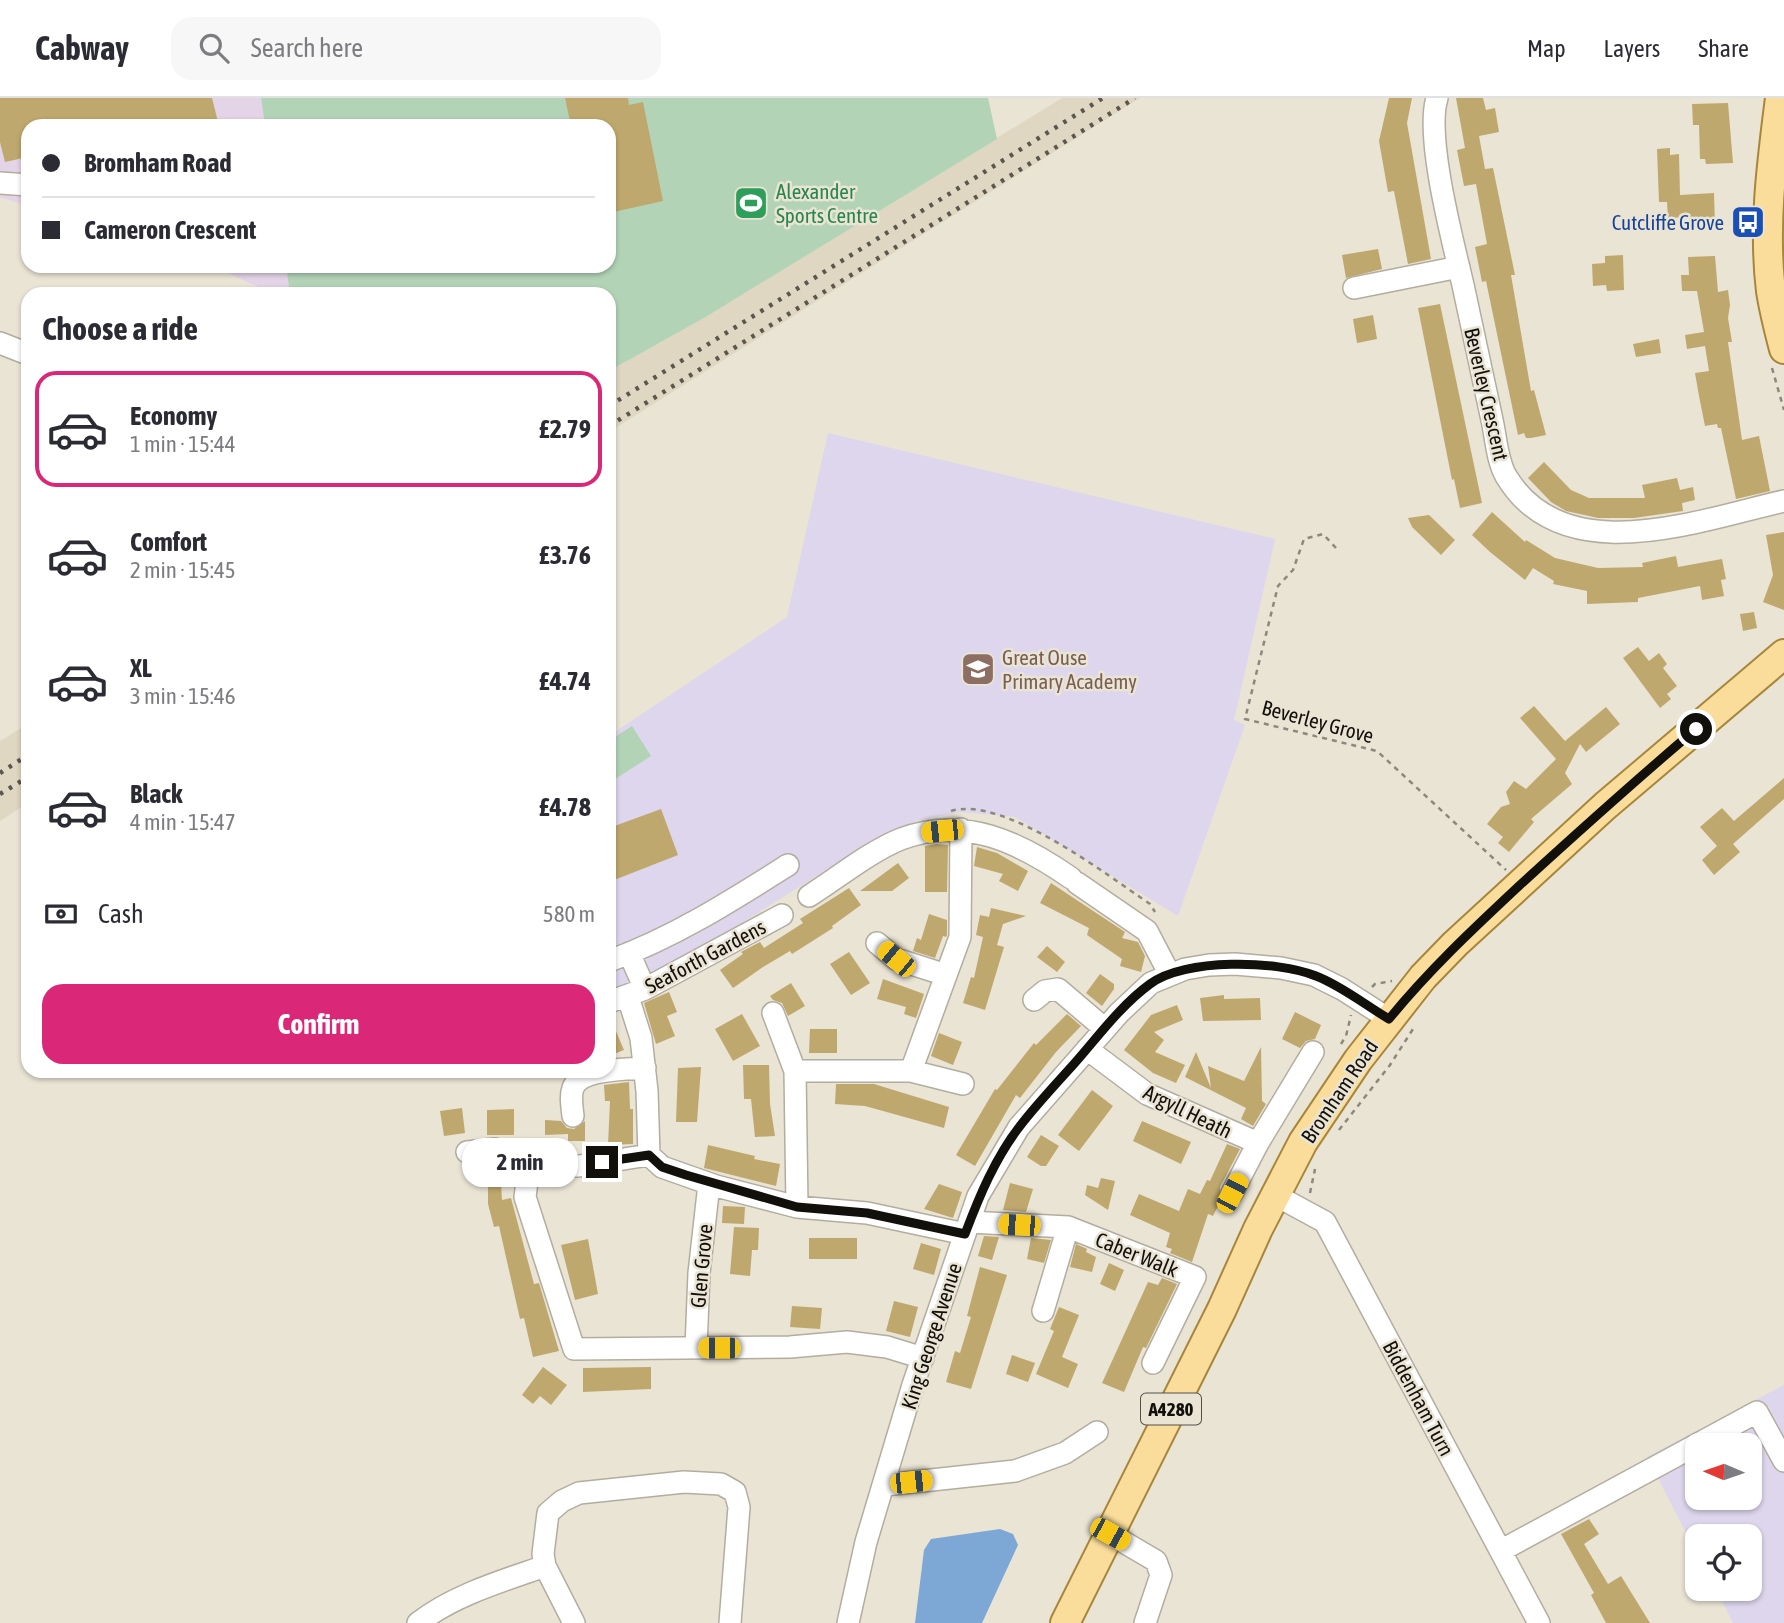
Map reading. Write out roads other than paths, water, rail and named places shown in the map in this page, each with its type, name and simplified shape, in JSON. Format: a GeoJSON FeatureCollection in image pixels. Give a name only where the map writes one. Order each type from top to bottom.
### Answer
{"type":"FeatureCollection","features":[{"type":"Feature","properties":{"kind":"main road"},"geometry":{"type":"LineString","coordinates":[[1780,98],[1772,158],[1777,212],[1771,291],[1784,349]]}},
{"type":"Feature","properties":{"kind":"main road","name":"Bromham Road"},"geometry":{"type":"LineString","coordinates":[[1065,1623],[1222,1309],[1258,1229],[1316,1122],[1401,1023],[1423,977],[1455,944],[1644,772],[1784,654]]}},
{"type":"Feature","properties":{"kind":"street","name":"Beverley Crescent"},"geometry":{"type":"LineString","coordinates":[[1437,98],[1436,151],[1459,267],[1505,474],[1525,501],[1554,520],[1586,532],[1619,533],[1682,524],[1784,501]]}},
{"type":"Feature","properties":{"kind":"street"},"geometry":{"type":"LineString","coordinates":[[0,183],[21,184]]}},
{"type":"Feature","properties":{"kind":"street"},"geometry":{"type":"LineString","coordinates":[[1354,288],[1459,267]]}},
{"type":"Feature","properties":{"kind":"street"},"geometry":{"type":"LineString","coordinates":[[0,343],[21,351]]}},
{"type":"Feature","properties":{"kind":"street"},"geometry":{"type":"LineString","coordinates":[[911,1071],[960,937],[955,820]]}},
{"type":"Feature","properties":{"kind":"street"},"geometry":{"type":"LineString","coordinates":[[810,896],[899,840],[955,820],[1021,847],[1147,931],[1170,975]]}},
{"type":"Feature","properties":{"kind":"street"},"geometry":{"type":"LineString","coordinates":[[627,996],[619,957],[725,904],[788,865]]}},
{"type":"Feature","properties":{"kind":"street","name":"Seaforth Gardens"},"geometry":{"type":"LineString","coordinates":[[649,1155],[641,1038],[627,996],[782,915]]}},
{"type":"Feature","properties":{"kind":"street"},"geometry":{"type":"LineString","coordinates":[[877,943],[896,959],[946,975]]}},
{"type":"Feature","properties":{"kind":"street","name":"King George Avenue"},"geometry":{"type":"LineString","coordinates":[[848,1623],[866,1542],[923,1358],[978,1196],[1019,1127],[1105,1029],[1151,983],[1209,965],[1281,968],[1314,975],[1401,1023]]}},
{"type":"Feature","properties":{"kind":"street"},"geometry":{"type":"LineString","coordinates":[[1034,1000],[1045,991],[1058,989],[1105,1029]]}},
{"type":"Feature","properties":{"kind":"street"},"geometry":{"type":"LineString","coordinates":[[773,1013],[794,1070],[797,1207]]}},
{"type":"Feature","properties":{"kind":"street","name":"Argyll Heath"},"geometry":{"type":"LineString","coordinates":[[1087,1049],[1147,1094],[1258,1143]]}},
{"type":"Feature","properties":{"kind":"street","name":"Bromham Road"},"geometry":{"type":"LineString","coordinates":[[1232,1193],[1258,1143],[1313,1052]]}},
{"type":"Feature","properties":{"kind":"street"},"geometry":{"type":"LineString","coordinates":[[616,1070],[645,1068]]}},
{"type":"Feature","properties":{"kind":"street"},"geometry":{"type":"LineString","coordinates":[[794,1070],[911,1071],[963,1084]]}},
{"type":"Feature","properties":{"kind":"street"},"geometry":{"type":"LineString","coordinates":[[573,1116],[573,1086],[585,1078]]}},
{"type":"Feature","properties":{"kind":"street"},"geometry":{"type":"LineString","coordinates":[[467,1152],[495,1150],[529,1166],[579,1166],[649,1155],[662,1167],[709,1184],[797,1207],[867,1213],[967,1228]]}},
{"type":"Feature","properties":{"kind":"street"},"geometry":{"type":"LineString","coordinates":[[529,1166],[525,1197],[574,1349],[790,1347],[847,1342],[887,1347],[923,1358]]}},
{"type":"Feature","properties":{"kind":"street","name":"Glen Grove"},"geometry":{"type":"LineString","coordinates":[[696,1348],[699,1273],[709,1184]]}},
{"type":"Feature","properties":{"kind":"street","name":"Biddenham Turn"},"geometry":{"type":"LineString","coordinates":[[1277,1196],[1325,1222],[1539,1623]]}},
{"type":"Feature","properties":{"kind":"street","name":"Caber Walk"},"geometry":{"type":"LineString","coordinates":[[967,1228],[1068,1227],[1195,1278],[1153,1363]]}},
{"type":"Feature","properties":{"kind":"street","name":"Caber Walk"},"geometry":{"type":"LineString","coordinates":[[1043,1311],[1068,1227]]}},
{"type":"Feature","properties":{"kind":"street"},"geometry":{"type":"LineString","coordinates":[[1502,1550],[1757,1412],[1784,1461]]}},
{"type":"Feature","properties":{"kind":"street"},"geometry":{"type":"LineString","coordinates":[[885,1485],[1015,1471],[1065,1453],[1097,1432]]}},
{"type":"Feature","properties":{"kind":"street"},"geometry":{"type":"LineString","coordinates":[[573,1623],[545,1566],[543,1554],[548,1513],[562,1501],[579,1493],[684,1482],[721,1484],[735,1492],[739,1507],[730,1623]]}},
{"type":"Feature","properties":{"kind":"street"},"geometry":{"type":"LineString","coordinates":[[1110,1534],[1156,1560],[1161,1575],[1145,1623]]}},
{"type":"Feature","properties":{"kind":"street"},"geometry":{"type":"LineString","coordinates":[[418,1623],[431,1613],[489,1586],[545,1566]]}},
{"type":"Feature","properties":{"kind":"water"},"geometry":{"type":"Polygon","coordinates":[[[1000,1529],[1013,1534],[1018,1545],[982,1623],[915,1623],[924,1550],[931,1539],[1000,1529]]]}},
{"type":"Feature","properties":{"kind":"railway"},"geometry":{"type":"LineString","coordinates":[[616,402],[1103,98]]}},
{"type":"Feature","properties":{"kind":"railway"},"geometry":{"type":"LineString","coordinates":[[616,422],[1135,98]]}},
{"type":"Feature","properties":{"kind":"railway"},"geometry":{"type":"LineString","coordinates":[[0,773],[21,760]]}},
{"type":"Feature","properties":{"kind":"railway"},"geometry":{"type":"LineString","coordinates":[[0,794],[21,781]]}},
{"type":"Feature","properties":{"kind":"place","name":"Alexander Sports Centre"},"geometry":{"type":"Point","coordinates":[751,203]}},
{"type":"Feature","properties":{"kind":"place","name":"Cutcliffe Grove"},"geometry":{"type":"Point","coordinates":[1748,222]}},
{"type":"Feature","properties":{"kind":"place","name":"Great Ouse Primary Academy"},"geometry":{"type":"Point","coordinates":[978,669]}}]}
